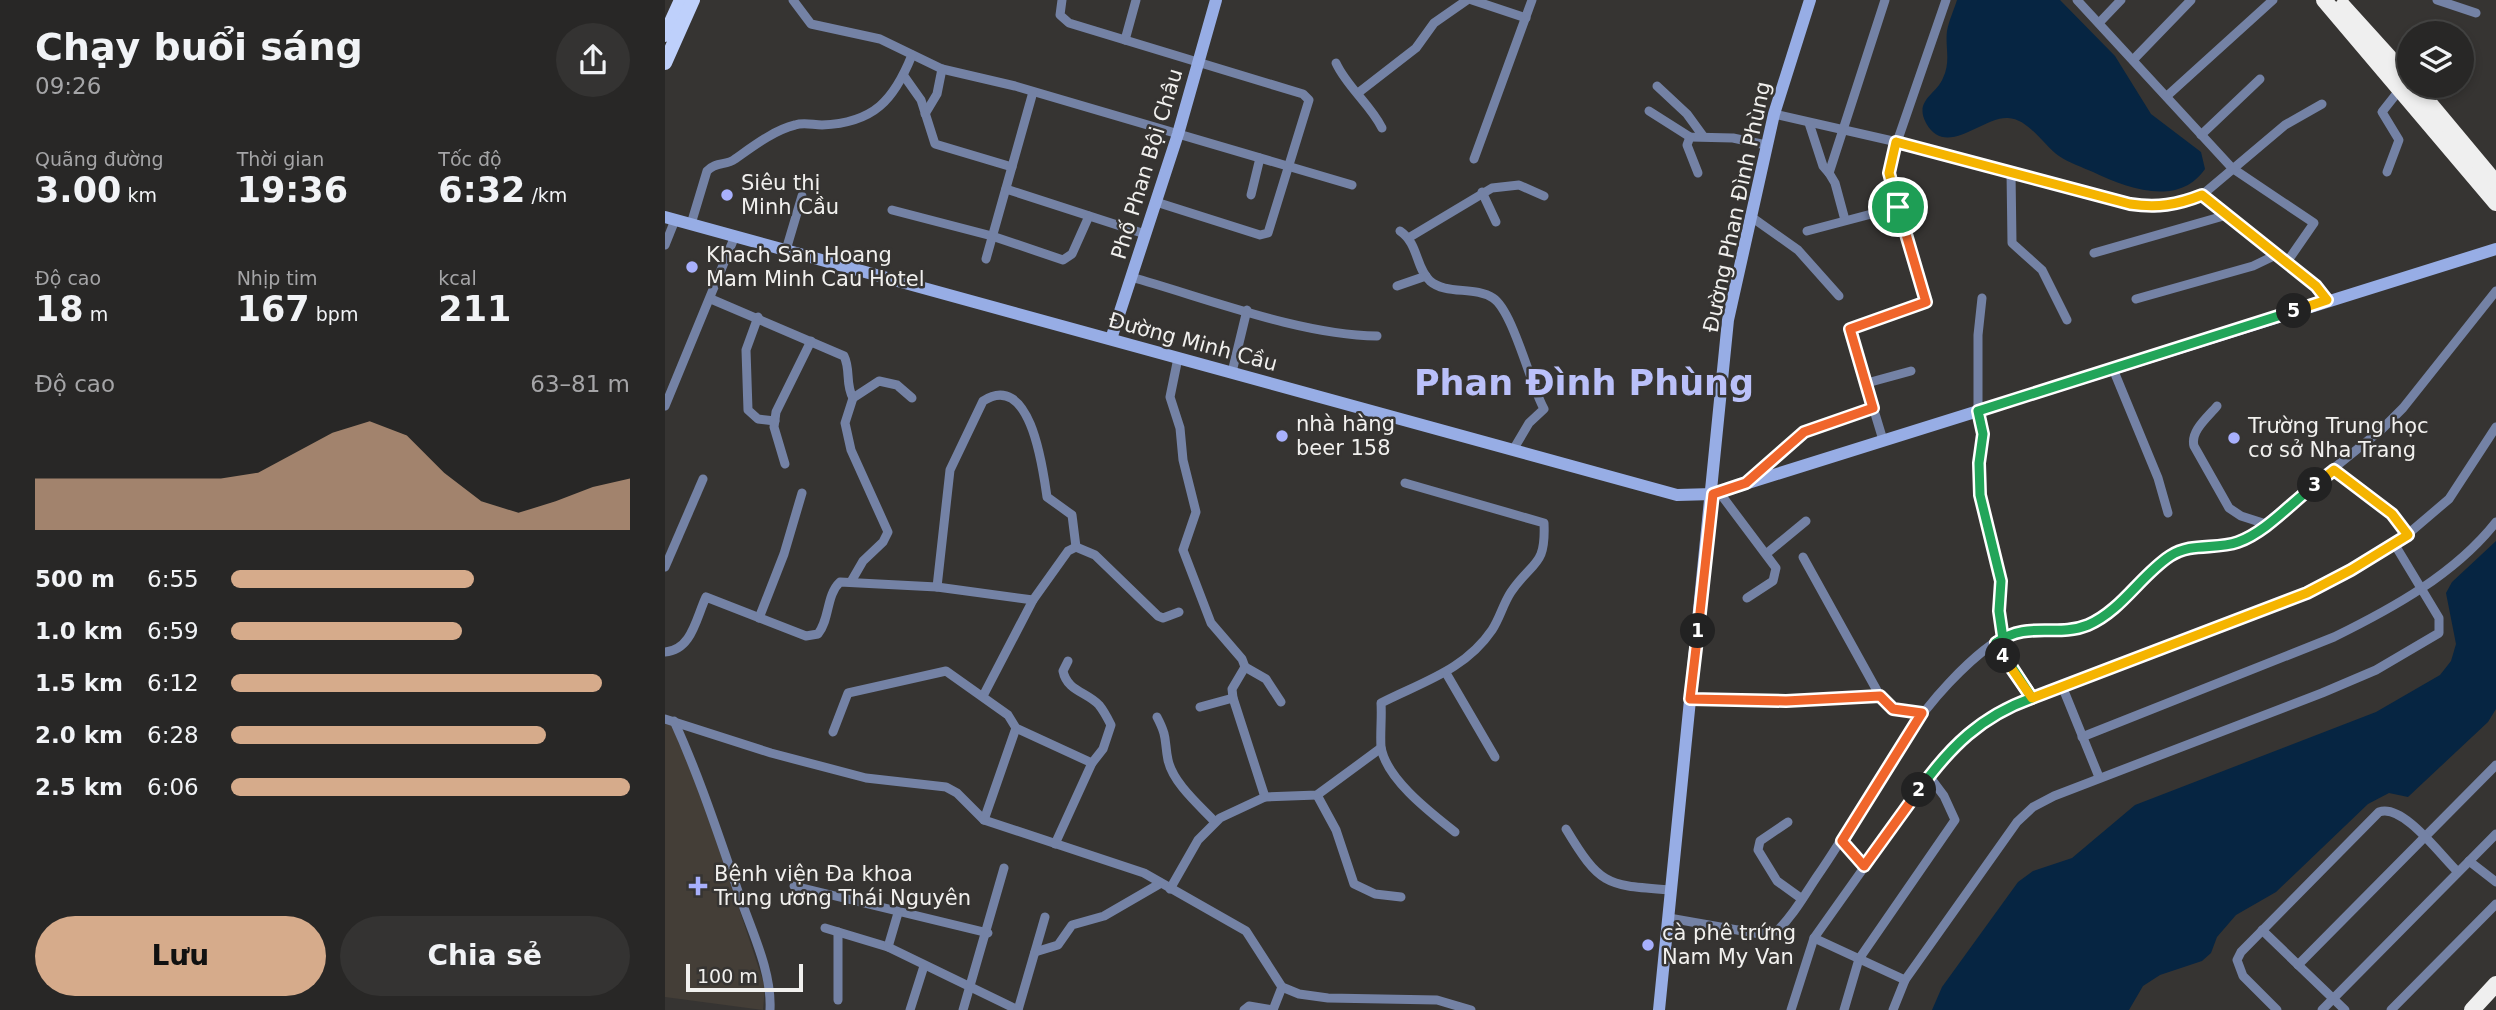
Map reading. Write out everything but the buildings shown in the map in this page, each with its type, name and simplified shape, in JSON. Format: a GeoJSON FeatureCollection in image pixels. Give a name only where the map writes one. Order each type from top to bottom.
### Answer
{"type":"FeatureCollection","features":[{"type":"Feature","properties":{"kind":"highway"},"geometry":{"type":"LineString","coordinates":[[2324,0],[2397,71]]}},
{"type":"Feature","properties":{"kind":"highway"},"geometry":{"type":"LineString","coordinates":[[2338,0],[2397,69]]}},
{"type":"Feature","properties":{"kind":"highway"},"geometry":{"type":"LineString","coordinates":[[2420,98],[2496,203]]}},
{"type":"Feature","properties":{"kind":"highway"},"geometry":{"type":"LineString","coordinates":[[2422,98],[2496,183]]}},
{"type":"Feature","properties":{"kind":"highway"},"geometry":{"type":"LineString","coordinates":[[2472,1010],[2496,984]]}},
{"type":"Feature","properties":{"kind":"main road"},"geometry":{"type":"LineString","coordinates":[[665,63],[671,24],[681,0]]}},
{"type":"Feature","properties":{"kind":"main road"},"geometry":{"type":"LineString","coordinates":[[671,24],[693,0]]}},
{"type":"Feature","properties":{"kind":"street"},"geometry":{"type":"LineString","coordinates":[[793,0],[811,24],[880,39],[942,69],[1033,92],[1352,185]]}},
{"type":"Feature","properties":{"kind":"street"},"geometry":{"type":"LineString","coordinates":[[1062,0],[1059,10],[1065,21],[1308,97],[1310,104],[1270,230],[1263,235],[1156,202]]}},
{"type":"Feature","properties":{"kind":"street"},"geometry":{"type":"LineString","coordinates":[[1125,40],[1136,0]]}},
{"type":"Feature","properties":{"kind":"street","name":"Phố Phan Bội Châu"},"geometry":{"type":"LineString","coordinates":[[1111,339],[1178,134],[1216,0]]}},
{"type":"Feature","properties":{"kind":"street"},"geometry":{"type":"LineString","coordinates":[[1358,93],[1416,48],[1434,23],[1470,0],[1526,18]]}},
{"type":"Feature","properties":{"kind":"street"},"geometry":{"type":"LineString","coordinates":[[1475,159],[1532,0]]}},
{"type":"Feature","properties":{"kind":"street","name":"Đường Phan Đình Phùng"},"geometry":{"type":"LineString","coordinates":[[1659,1010],[1690,699],[1716,493],[1728,320],[1766,145],[1810,0]]}},
{"type":"Feature","properties":{"kind":"street"},"geometry":{"type":"LineString","coordinates":[[1829,173],[1840,131],[1885,0]]}},
{"type":"Feature","properties":{"kind":"street"},"geometry":{"type":"LineString","coordinates":[[1883,440],[1850,329],[1926,302],[1889,173],[1896,142],[1946,0]]}},
{"type":"Feature","properties":{"kind":"street"},"geometry":{"type":"LineString","coordinates":[[2077,0],[2232,168],[2314,223],[2287,262]]}},
{"type":"Feature","properties":{"kind":"street"},"geometry":{"type":"LineString","coordinates":[[2099,23],[2121,0]]}},
{"type":"Feature","properties":{"kind":"street"},"geometry":{"type":"LineString","coordinates":[[2133,60],[2191,0]]}},
{"type":"Feature","properties":{"kind":"street"},"geometry":{"type":"LineString","coordinates":[[2167,96],[2273,0]]}},
{"type":"Feature","properties":{"kind":"street"},"geometry":{"type":"LineString","coordinates":[[2437,0],[2476,13]]}},
{"type":"Feature","properties":{"kind":"street"},"geometry":{"type":"LineString","coordinates":[[691,224],[707,171],[712,165],[733,161],[747,149],[794,125],[822,125],[862,117],[893,96],[912,55]]}},
{"type":"Feature","properties":{"kind":"street"},"geometry":{"type":"LineString","coordinates":[[1336,63],[1374,111],[1382,128]]}},
{"type":"Feature","properties":{"kind":"street"},"geometry":{"type":"LineString","coordinates":[[925,114],[937,94],[942,69]]}},
{"type":"Feature","properties":{"kind":"street"},"geometry":{"type":"LineString","coordinates":[[904,76],[921,100],[935,144],[1012,167]]}},
{"type":"Feature","properties":{"kind":"street"},"geometry":{"type":"LineString","coordinates":[[2201,135],[2260,79]]}},
{"type":"Feature","properties":{"kind":"street"},"geometry":{"type":"LineString","coordinates":[[1657,86],[1686,114],[1703,136]]}},
{"type":"Feature","properties":{"kind":"street"},"geometry":{"type":"LineString","coordinates":[[986,259],[1033,92]]}},
{"type":"Feature","properties":{"kind":"street"},"geometry":{"type":"LineString","coordinates":[[2387,172],[2399,139],[2382,112],[2397,96]]}},
{"type":"Feature","properties":{"kind":"street"},"geometry":{"type":"LineString","coordinates":[[1774,114],[1896,142],[2154,208],[2179,204],[2202,195],[2285,125],[2322,104]]}},
{"type":"Feature","properties":{"kind":"street"},"geometry":{"type":"LineString","coordinates":[[1649,111],[1690,137],[1703,136],[1766,145]]}},
{"type":"Feature","properties":{"kind":"street"},"geometry":{"type":"LineString","coordinates":[[1809,123],[1823,166],[1835,183],[1845,220]]}},
{"type":"Feature","properties":{"kind":"street"},"geometry":{"type":"LineString","coordinates":[[1690,137],[1687,145],[1698,173]]}},
{"type":"Feature","properties":{"kind":"street"},"geometry":{"type":"LineString","coordinates":[[1251,195],[1260,158]]}},
{"type":"Feature","properties":{"kind":"street"},"geometry":{"type":"LineString","coordinates":[[2011,172],[2012,243],[2042,270],[2067,320]]}},
{"type":"Feature","properties":{"kind":"street"},"geometry":{"type":"LineString","coordinates":[[1410,237],[1482,192],[1509,184],[1519,185],[1544,196]]}},
{"type":"Feature","properties":{"kind":"street"},"geometry":{"type":"LineString","coordinates":[[1006,190],[1145,234]]}},
{"type":"Feature","properties":{"kind":"street"},"geometry":{"type":"LineString","coordinates":[[1482,192],[1496,222]]}},
{"type":"Feature","properties":{"kind":"street"},"geometry":{"type":"LineString","coordinates":[[2202,195],[2278,254],[2316,286],[2327,300]]}},
{"type":"Feature","properties":{"kind":"street"},"geometry":{"type":"LineString","coordinates":[[786,250],[802,196]]}},
{"type":"Feature","properties":{"kind":"street"},"geometry":{"type":"LineString","coordinates":[[1807,231],[1898,207]]}},
{"type":"Feature","properties":{"kind":"street"},"geometry":{"type":"LineString","coordinates":[[892,210],[992,236],[1066,260],[1072,254],[1089,216]]}},
{"type":"Feature","properties":{"kind":"street"},"geometry":{"type":"LineString","coordinates":[[2094,253],[2227,215]]}},
{"type":"Feature","properties":{"kind":"street"},"geometry":{"type":"LineString","coordinates":[[1751,216],[1798,250],[1839,296]]}},
{"type":"Feature","properties":{"kind":"street"},"geometry":{"type":"LineString","coordinates":[[665,245],[670,218]]}},
{"type":"Feature","properties":{"kind":"street","name":"Đường Minh Cầu"},"geometry":{"type":"LineString","coordinates":[[670,218],[1677,495],[1716,493],[2496,249]]}},
{"type":"Feature","properties":{"kind":"street"},"geometry":{"type":"LineString","coordinates":[[1400,231],[1410,237],[1426,276],[1438,286],[1491,297],[1507,313],[1522,359],[1529,368],[1544,409],[1529,423],[1513,450]]}},
{"type":"Feature","properties":{"kind":"street"},"geometry":{"type":"LineString","coordinates":[[665,406],[735,236]]}},
{"type":"Feature","properties":{"kind":"street"},"geometry":{"type":"LineString","coordinates":[[2136,299],[2253,266],[2278,254]]}},
{"type":"Feature","properties":{"kind":"street"},"geometry":{"type":"LineString","coordinates":[[1397,286],[1426,276]]}},
{"type":"Feature","properties":{"kind":"street"},"geometry":{"type":"LineString","coordinates":[[1131,277],[1318,329],[1352,335],[1377,335]]}},
{"type":"Feature","properties":{"kind":"street"},"geometry":{"type":"LineString","coordinates":[[1669,918],[1760,934],[1777,931],[1842,841],[1922,713],[1951,681],[1999,641],[2025,629],[2062,630],[2089,625],[2172,555],[2193,547],[2241,541],[2266,524],[2334,470],[2403,408],[2496,291]]}},
{"type":"Feature","properties":{"kind":"street"},"geometry":{"type":"LineString","coordinates":[[1982,298],[1978,335],[1978,411],[1983,434],[1979,463],[1980,495],[2001,581],[1999,641],[2032,698]]}},
{"type":"Feature","properties":{"kind":"street"},"geometry":{"type":"LineString","coordinates":[[711,299],[844,356],[848,367],[847,387],[853,398]]}},
{"type":"Feature","properties":{"kind":"street"},"geometry":{"type":"LineString","coordinates":[[1232,372],[1247,310]]}},
{"type":"Feature","properties":{"kind":"street"},"geometry":{"type":"LineString","coordinates":[[758,317],[746,350],[748,410],[758,419],[775,421]]}},
{"type":"Feature","properties":{"kind":"street"},"geometry":{"type":"LineString","coordinates":[[785,464],[776,440],[775,421],[811,341]]}},
{"type":"Feature","properties":{"kind":"street"},"geometry":{"type":"LineString","coordinates":[[1178,358],[1170,397],[1180,428],[1183,460],[1196,512],[1183,550],[1211,623],[1243,659],[1245,667],[1232,689],[1233,698],[1265,797]]}},
{"type":"Feature","properties":{"kind":"street"},"geometry":{"type":"LineString","coordinates":[[2113,369],[2158,478],[2168,513]]}},
{"type":"Feature","properties":{"kind":"street"},"geometry":{"type":"LineString","coordinates":[[1867,383],[1911,371]]}},
{"type":"Feature","properties":{"kind":"street"},"geometry":{"type":"LineString","coordinates":[[852,580],[863,561],[883,542],[888,532],[851,450],[845,423],[853,398],[879,380],[897,385],[912,398]]}},
{"type":"Feature","properties":{"kind":"street"},"geometry":{"type":"LineString","coordinates":[[937,587],[950,470],[983,401],[989,396],[1006,396],[1023,409],[1033,426],[1047,497],[1072,515],[1076,547]]}},
{"type":"Feature","properties":{"kind":"street"},"geometry":{"type":"LineString","coordinates":[[2217,406],[2195,432],[2194,446],[2229,508],[2241,516],[2266,524]]}},
{"type":"Feature","properties":{"kind":"street"},"geometry":{"type":"LineString","coordinates":[[1746,483],[1804,432],[1873,408]]}},
{"type":"Feature","properties":{"kind":"street"},"geometry":{"type":"LineString","coordinates":[[1791,1010],[1814,938],[1929,776],[1971,729],[2013,704],[2301,595],[2395,545],[2449,499],[2495,429]]}},
{"type":"Feature","properties":{"kind":"street"},"geometry":{"type":"LineString","coordinates":[[2334,470],[2392,514],[2408,535]]}},
{"type":"Feature","properties":{"kind":"street"},"geometry":{"type":"LineString","coordinates":[[665,567],[703,479]]}},
{"type":"Feature","properties":{"kind":"street"},"geometry":{"type":"LineString","coordinates":[[1405,483],[1544,523],[1545,548],[1541,559],[1513,590],[1493,629],[1475,651],[1446,673],[1381,703],[1381,748],[1403,785],[1455,832]]}},
{"type":"Feature","properties":{"kind":"street"},"geometry":{"type":"LineString","coordinates":[[759,618],[784,554],[802,493]]}},
{"type":"Feature","properties":{"kind":"street"},"geometry":{"type":"LineString","coordinates":[[1716,493],[1776,568],[1773,581],[1747,598]]}},
{"type":"Feature","properties":{"kind":"street"},"geometry":{"type":"LineString","coordinates":[[1766,554],[1806,521]]}},
{"type":"Feature","properties":{"kind":"street"},"geometry":{"type":"LineString","coordinates":[[2082,737],[2334,637],[2458,563],[2477,546],[2496,522]]}},
{"type":"Feature","properties":{"kind":"street"},"geometry":{"type":"LineString","coordinates":[[1893,1010],[1905,980],[2017,822],[2033,807],[2099,777],[2376,670],[2439,633],[2442,624],[2395,545]]}},
{"type":"Feature","properties":{"kind":"street"},"geometry":{"type":"LineString","coordinates":[[983,696],[1033,600],[1067,551],[1076,547],[1095,555],[1158,616],[1163,618],[1179,612]]}},
{"type":"Feature","properties":{"kind":"street"},"geometry":{"type":"LineString","coordinates":[[1803,557],[1880,696],[1893,709],[1922,713]]}},
{"type":"Feature","properties":{"kind":"street"},"geometry":{"type":"LineString","coordinates":[[665,652],[677,650],[686,644],[706,597],[806,636],[818,634],[824,627],[836,585],[852,580],[937,587],[1033,600]]}},
{"type":"Feature","properties":{"kind":"street"},"geometry":{"type":"LineString","coordinates":[[1055,844],[1092,763],[1103,749],[1111,725],[1099,705],[1072,688],[1064,678],[1063,671],[1068,661]]}},
{"type":"Feature","properties":{"kind":"street"},"geometry":{"type":"LineString","coordinates":[[1245,667],[1266,679],[1281,702]]}},
{"type":"Feature","properties":{"kind":"street"},"geometry":{"type":"LineString","coordinates":[[834,733],[848,693],[934,671],[946,671],[1008,715],[1016,728],[1092,763]]}},
{"type":"Feature","properties":{"kind":"street"},"geometry":{"type":"LineString","coordinates":[[1446,673],[1495,757]]}},
{"type":"Feature","properties":{"kind":"street"},"geometry":{"type":"LineString","coordinates":[[2062,686],[2099,777]]}},
{"type":"Feature","properties":{"kind":"street"},"geometry":{"type":"LineString","coordinates":[[1690,699],[1786,701],[1880,696]]}},
{"type":"Feature","properties":{"kind":"street"},"geometry":{"type":"LineString","coordinates":[[1200,707],[1233,698]]}},
{"type":"Feature","properties":{"kind":"street"},"geometry":{"type":"LineString","coordinates":[[1157,717],[1166,734],[1168,761],[1174,773],[1215,822]]}},
{"type":"Feature","properties":{"kind":"street"},"geometry":{"type":"LineString","coordinates":[[669,720],[771,753],[866,778],[946,787],[957,793],[984,820],[1145,873],[1246,931],[1282,987],[1328,998],[1437,1000],[1471,1010]]}},
{"type":"Feature","properties":{"kind":"street"},"geometry":{"type":"LineString","coordinates":[[669,720],[700,778],[760,955],[771,995],[770,1010]]}},
{"type":"Feature","properties":{"kind":"street"},"geometry":{"type":"LineString","coordinates":[[984,820],[1016,728]]}},
{"type":"Feature","properties":{"kind":"street"},"geometry":{"type":"LineString","coordinates":[[1035,952],[1058,945],[1072,925],[1104,916],[1165,886],[1198,840],[1215,822],[1265,797],[1317,795],[1381,748]]}},
{"type":"Feature","properties":{"kind":"street"},"geometry":{"type":"LineString","coordinates":[[2298,964],[2496,765]]}},
{"type":"Feature","properties":{"kind":"street"},"geometry":{"type":"LineString","coordinates":[[1844,1010],[1859,959],[1955,820],[1944,796],[1929,776]]}},
{"type":"Feature","properties":{"kind":"street"},"geometry":{"type":"LineString","coordinates":[[1317,795],[1336,830],[1354,884],[1375,894],[1401,897]]}},
{"type":"Feature","properties":{"kind":"street"},"geometry":{"type":"LineString","coordinates":[[2277,1010],[2238,968],[2241,952],[2379,813],[2386,810],[2400,814],[2458,872]]}},
{"type":"Feature","properties":{"kind":"street"},"geometry":{"type":"LineString","coordinates":[[1788,822],[1760,841],[1758,850],[1776,881],[1802,899]]}},
{"type":"Feature","properties":{"kind":"street"},"geometry":{"type":"LineString","coordinates":[[1566,829],[1588,866],[1608,882],[1671,890]]}},
{"type":"Feature","properties":{"kind":"street"},"geometry":{"type":"LineString","coordinates":[[2322,1010],[2496,834]]}},
{"type":"Feature","properties":{"kind":"street"},"geometry":{"type":"LineString","coordinates":[[1842,841],[1864,866]]}},
{"type":"Feature","properties":{"kind":"street"},"geometry":{"type":"LineString","coordinates":[[2469,861],[2496,882]]}},
{"type":"Feature","properties":{"kind":"street"},"geometry":{"type":"LineString","coordinates":[[963,1010],[973,986],[1004,868]]}},
{"type":"Feature","properties":{"kind":"street"},"geometry":{"type":"LineString","coordinates":[[794,886],[988,933]]}},
{"type":"Feature","properties":{"kind":"street"},"geometry":{"type":"LineString","coordinates":[[2391,1010],[2496,904]]}},
{"type":"Feature","properties":{"kind":"street"},"geometry":{"type":"LineString","coordinates":[[888,947],[898,913]]}},
{"type":"Feature","properties":{"kind":"street"},"geometry":{"type":"LineString","coordinates":[[825,928],[888,947],[1018,1010],[1045,917]]}},
{"type":"Feature","properties":{"kind":"street"},"geometry":{"type":"LineString","coordinates":[[2262,930],[2345,1010]]}},
{"type":"Feature","properties":{"kind":"street"},"geometry":{"type":"LineString","coordinates":[[838,932],[838,1000]]}},
{"type":"Feature","properties":{"kind":"street"},"geometry":{"type":"LineString","coordinates":[[1814,938],[1905,980]]}},
{"type":"Feature","properties":{"kind":"street"},"geometry":{"type":"LineString","coordinates":[[910,1010],[924,966]]}},
{"type":"Feature","properties":{"kind":"street"},"geometry":{"type":"LineString","coordinates":[[1244,1010],[1249,1006],[1273,1010],[1282,987]]}},
{"type":"Feature","properties":{"kind":"shaded area","name":"Bệnh viện Đa khoa Trung ương Thái Nguyên"},"geometry":{"type":"Polygon","coordinates":[[[665,722],[671,724],[698,785],[765,987],[763,1010],[665,997],[665,722]]]}},
{"type":"Feature","properties":{"kind":"water"},"geometry":{"type":"Polygon","coordinates":[[[1957,0],[2060,0],[2115,56],[2151,114],[2201,152],[2205,169],[2194,181],[2181,188],[2152,191],[2121,184],[2067,161],[2016,119],[1998,119],[1954,137],[1934,133],[1923,115],[1924,103],[1940,84],[1945,72],[1947,31],[1957,0]]]}},
{"type":"Feature","properties":{"kind":"water"},"geometry":{"type":"Polygon","coordinates":[[[2496,541],[2496,709],[2488,722],[2408,797],[2389,793],[2368,804],[2276,892],[2236,915],[2217,937],[2211,953],[2202,961],[2160,975],[2143,986],[2129,1010],[1932,1010],[1942,987],[2018,882],[2033,871],[2072,858],[2135,805],[2376,712],[2440,675],[2451,661],[2456,644],[2446,593],[2452,582],[2496,541]]]}},
{"type":"Feature","properties":{"kind":"place","name":"Siêu thị Minh Cầu"},"geometry":{"type":"Point","coordinates":[727,195]}},
{"type":"Feature","properties":{"kind":"place","name":"Khach San Hoang Mam Minh Cau Hotel"},"geometry":{"type":"Point","coordinates":[692,267]}},
{"type":"Feature","properties":{"kind":"place","name":"nhà hàng beer 158"},"geometry":{"type":"Point","coordinates":[1282,436]}},
{"type":"Feature","properties":{"kind":"place","name":"Trường Trung học cơ sở Nha Trang"},"geometry":{"type":"Point","coordinates":[2234,438]}},
{"type":"Feature","properties":{"kind":"place","name":"Bệnh viện Đa khoa Trung ương Thái Nguyên"},"geometry":{"type":"Point","coordinates":[698,886]}},
{"type":"Feature","properties":{"kind":"place","name":"cà phê trứng Nam My Van"},"geometry":{"type":"Point","coordinates":[1648,945]}},
{"type":"Feature","properties":{"kind":"district","name":"Phan Đình Phùng"},"geometry":{"type":"Point","coordinates":[1584,383]}},
{"type":"Feature","properties":{"kind":"route"},"geometry":{"type":"LineString","coordinates":[[1898,207],[1889,173],[1896,142],[2130,204],[2154,208],[2179,204],[2202,195],[2278,254],[2316,286],[2327,300],[1978,411],[1983,434],[1978,472],[1980,495],[2001,581],[1999,611],[2003,639],[1996,643],[2013,672],[2032,698],[2307,593],[2395,545],[2408,535],[2392,514],[2334,470],[2251,536],[2231,545],[2193,547],[2172,555],[2156,566],[2116,605],[2089,625],[2062,630],[2025,629],[1996,643],[2032,698],[2013,704],[1983,720],[1961,737],[1929,776],[1864,866],[1842,841],[1922,713],[1893,709],[1880,696],[1786,701],[1690,699],[1713,494],[1746,483],[1794,439],[1815,426],[1873,408],[1850,329],[1926,302],[1898,207]]}}]}
